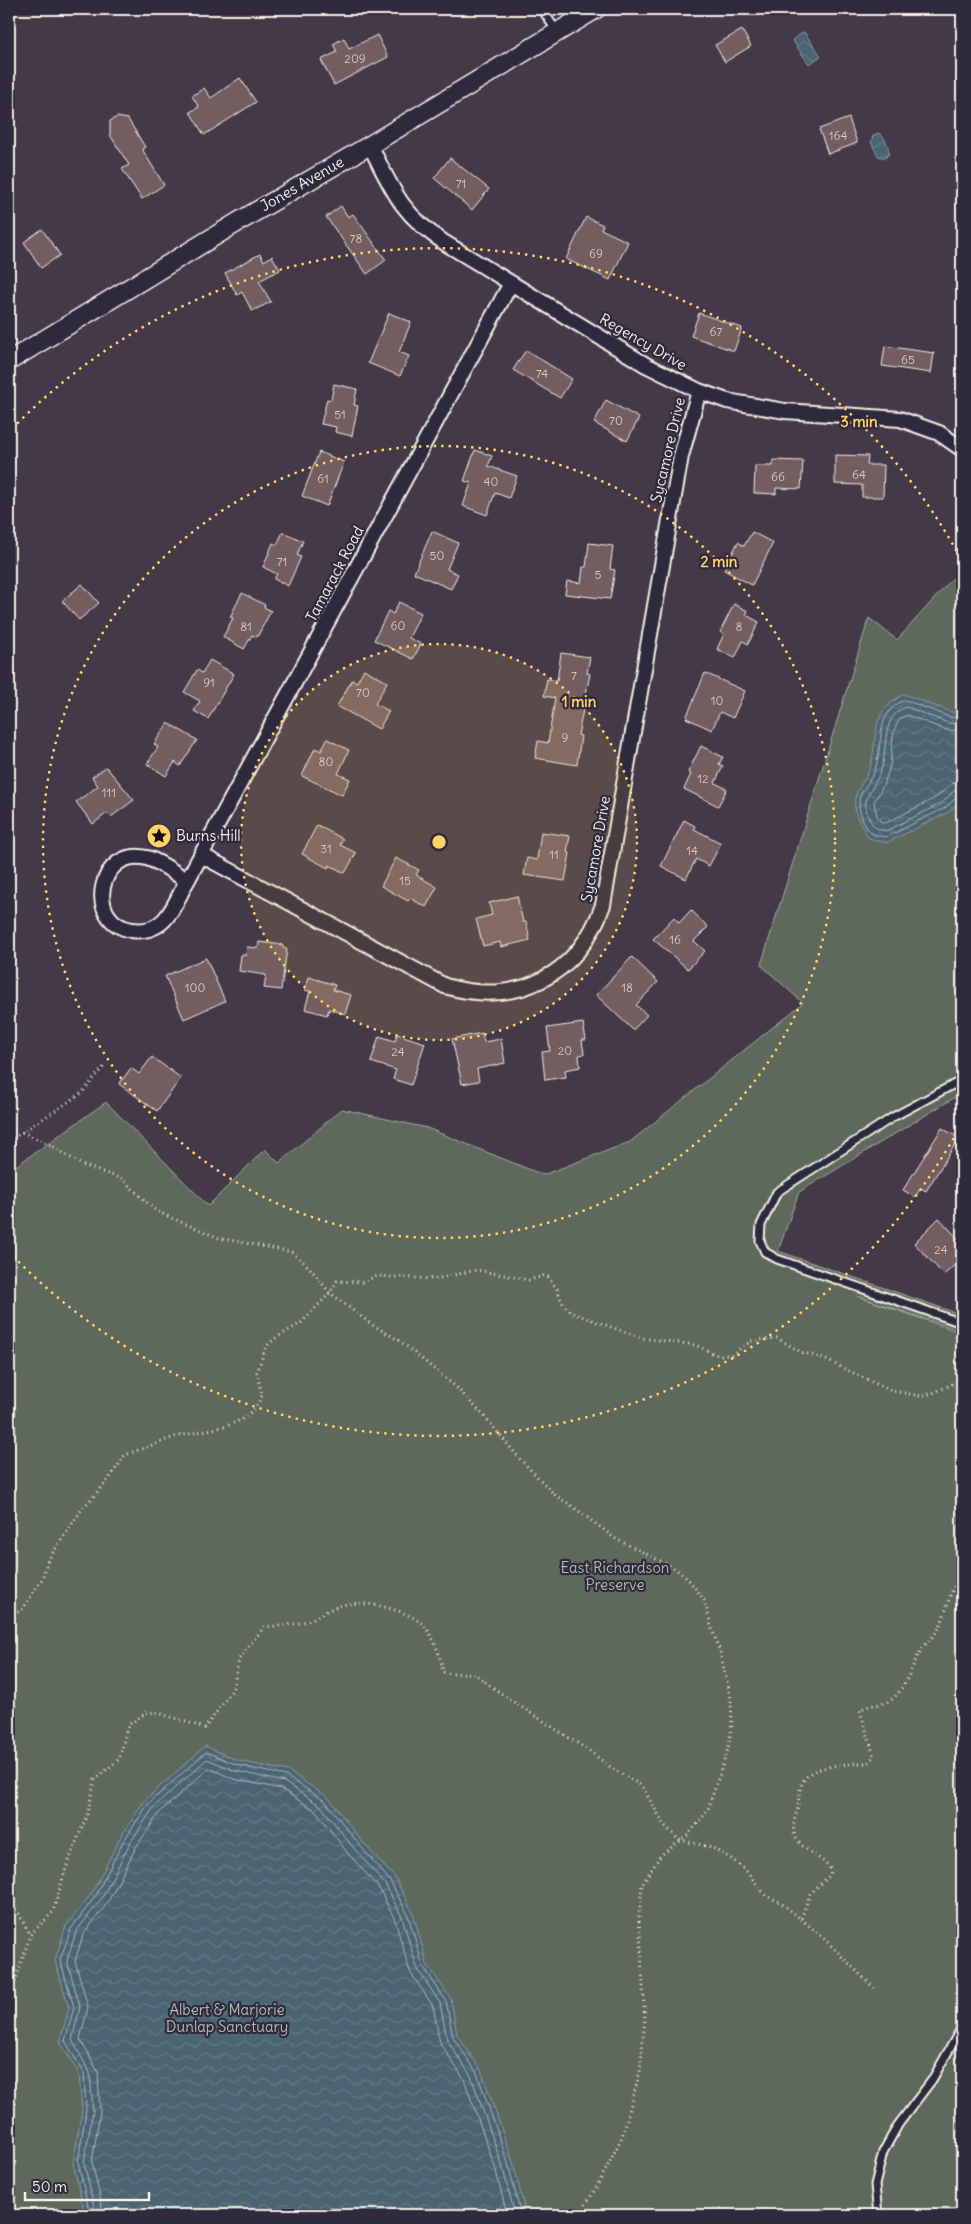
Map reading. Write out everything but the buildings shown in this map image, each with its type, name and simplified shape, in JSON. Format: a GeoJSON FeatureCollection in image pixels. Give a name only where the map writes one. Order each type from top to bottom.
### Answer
{"type":"FeatureCollection","features":[{"type":"Feature","properties":{"kind":"street","name":"Jones Avenue"},"geometry":{"type":"LineString","coordinates":[[9,361],[219,233],[370,146],[596,9]]}},
{"type":"Feature","properties":{"kind":"street","name":"Regency Drive"},"geometry":{"type":"LineString","coordinates":[[370,146],[398,199],[420,225],[646,365],[699,391],[726,401],[754,407],[900,419],[939,433],[962,449]]}},
{"type":"Feature","properties":{"kind":"street","name":"Tamarack Road"},"geometry":{"type":"LineString","coordinates":[[187,881],[148,859],[141,857],[125,860],[112,868],[104,880],[103,903],[115,923],[129,930],[152,928],[164,920],[187,881],[511,283]]}},
{"type":"Feature","properties":{"kind":"street","name":"Sycamore Drive"},"geometry":{"type":"LineString","coordinates":[[201,854],[445,986],[461,990],[494,993],[526,987],[556,972],[569,962],[590,936],[603,905],[681,456],[699,391]]}},
{"type":"Feature","properties":{"kind":"lane"},"geometry":{"type":"LineString","coordinates":[[542,9],[557,32]]}},
{"type":"Feature","properties":{"kind":"lane"},"geometry":{"type":"LineString","coordinates":[[962,1080],[893,1117],[841,1153],[788,1183],[777,1192],[769,1205],[761,1225],[760,1240],[765,1252],[777,1259],[962,1323]]}},
{"type":"Feature","properties":{"kind":"lane"},"geometry":{"type":"LineString","coordinates":[[878,2215],[875,2185],[883,2152],[898,2124],[932,2080],[962,2027]]}},
{"type":"Feature","properties":{"kind":"path"},"geometry":{"type":"LineString","coordinates":[[9,1141],[82,1093],[106,1064]]}},
{"type":"Feature","properties":{"kind":"path"},"geometry":{"type":"LineString","coordinates":[[22,1132],[51,1145],[82,1165],[122,1179],[155,1210],[167,1216],[219,1238],[292,1252],[308,1267],[330,1293],[400,1341],[443,1376],[486,1417],[520,1459],[556,1496],[616,1539],[673,1567],[688,1579],[705,1601],[725,1672],[730,1700],[732,1725],[728,1749],[707,1812],[688,1834],[661,1856],[642,1884],[639,1917],[646,2019],[640,2072],[622,2137],[598,2185],[579,2215]]}},
{"type":"Feature","properties":{"kind":"path"},"geometry":{"type":"LineString","coordinates":[[9,1617],[22,1610],[42,1579],[48,1560],[82,1509],[109,1479],[125,1455],[174,1437],[227,1426],[245,1418],[255,1408],[262,1396],[257,1372],[266,1346],[301,1323],[330,1293],[337,1281],[362,1282],[378,1276],[435,1279],[477,1270],[529,1280],[543,1276],[548,1277],[557,1290],[563,1304],[572,1313],[631,1335],[695,1346],[717,1355],[731,1355],[751,1341],[777,1338],[801,1352],[822,1358],[889,1390],[920,1396],[933,1393],[959,1381],[962,1369]]}},
{"type":"Feature","properties":{"kind":"path"},"geometry":{"type":"LineString","coordinates":[[801,1919],[810,1894],[830,1874],[831,1870],[820,1857],[806,1850],[794,1832],[794,1816],[802,1784],[808,1775],[814,1771],[829,1767],[868,1764],[872,1761],[874,1756],[860,1710],[868,1705],[888,1702],[900,1690],[920,1650],[938,1628],[952,1596],[954,1584],[962,1576]]}},
{"type":"Feature","properties":{"kind":"path"},"geometry":{"type":"LineString","coordinates":[[9,2001],[30,1934],[54,1912],[66,1868],[87,1815],[95,1780],[119,1759],[128,1725],[148,1712],[159,1712],[206,1728],[233,1689],[239,1659],[264,1627],[310,1620],[327,1609],[350,1604],[378,1606],[404,1614],[422,1624],[440,1653],[444,1672],[451,1674],[466,1672],[475,1674],[506,1697],[581,1745],[613,1769],[642,1786],[664,1825],[679,1840],[710,1847],[722,1853],[747,1872],[766,1896],[780,1902],[818,1933],[874,1988]]}},
{"type":"Feature","properties":{"kind":"path"},"geometry":{"type":"LineString","coordinates":[[9,1902],[19,1914],[30,1934]]}},
{"type":"Feature","properties":{"kind":"green space","name":"East Richardson Preserve"},"geometry":{"type":"Polygon","coordinates":[[[962,568],[962,1093],[799,1192],[778,1251],[962,1315],[962,1331],[857,1296],[962,1333],[962,2215],[9,2215],[9,1171],[106,1102],[208,1206],[265,1149],[279,1163],[342,1109],[427,1128],[543,1175],[630,1142],[803,1003],[761,965],[869,618],[897,640],[962,568]]]}},
{"type":"Feature","properties":{"kind":"water"},"geometry":{"type":"Polygon","coordinates":[[[804,32],[821,56],[809,64],[792,40],[804,32]]]}},
{"type":"Feature","properties":{"kind":"water"},"geometry":{"type":"Polygon","coordinates":[[[878,133],[885,139],[888,148],[889,154],[885,158],[878,156],[871,142],[873,136],[878,133]]]}},
{"type":"Feature","properties":{"kind":"water"},"geometry":{"type":"Polygon","coordinates":[[[904,694],[951,712],[962,713],[962,798],[949,812],[886,843],[869,838],[856,814],[855,798],[870,768],[880,716],[885,709],[904,694]]]}},
{"type":"Feature","properties":{"kind":"water","name":"Albert & Marjorie Dunlap Sanctuary"},"geometry":{"type":"Polygon","coordinates":[[[205,1746],[239,1761],[288,1771],[329,1798],[360,1839],[395,1878],[413,1913],[427,1964],[451,1999],[457,2035],[481,2070],[513,2162],[526,2215],[85,2215],[73,2163],[82,2110],[79,2074],[60,2042],[69,2008],[55,1960],[66,1926],[92,1893],[120,1838],[145,1800],[205,1746]]]}},
{"type":"Feature","properties":{"kind":"place","name":"Burns Hill"},"geometry":{"type":"Point","coordinates":[159,836]}}]}
